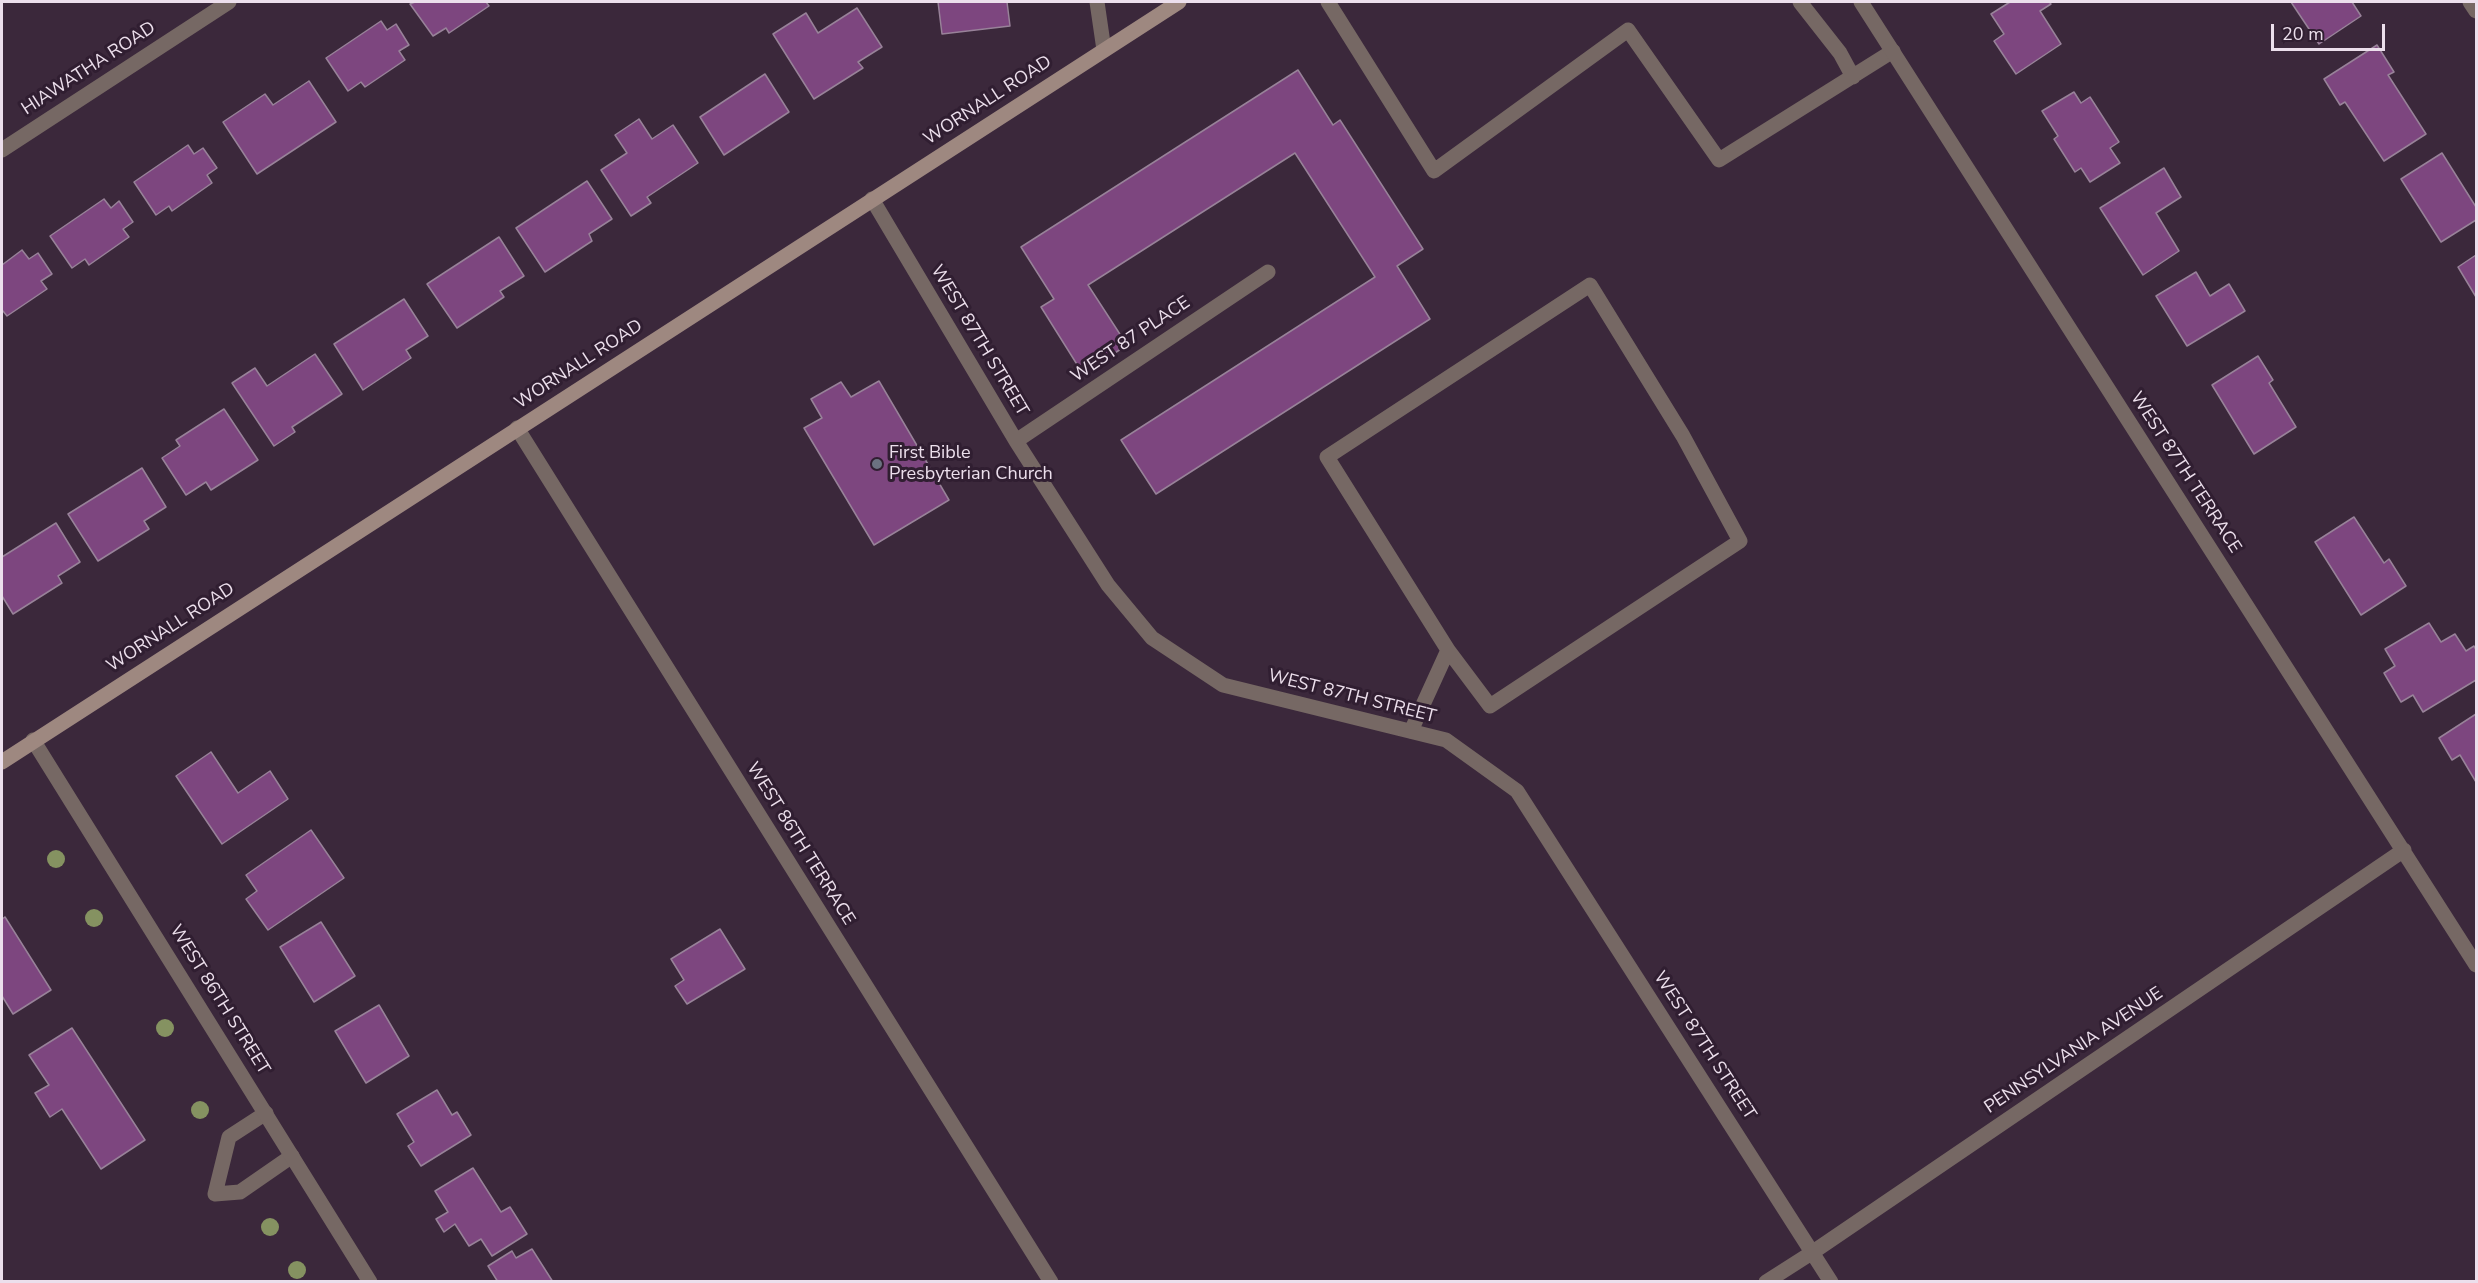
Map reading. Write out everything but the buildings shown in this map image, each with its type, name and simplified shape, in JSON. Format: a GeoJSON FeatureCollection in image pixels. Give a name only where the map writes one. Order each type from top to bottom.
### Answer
{"type":"FeatureCollection","features":[{"type":"Feature","properties":{"kind":"main road","name":"WORNALL ROAD"},"geometry":{"type":"LineString","coordinates":[[2,762],[1179,2]]}},
{"type":"Feature","properties":{"kind":"street","name":"HIAWATHA ROAD"},"geometry":{"type":"LineString","coordinates":[[2,150],[229,2]]}},
{"type":"Feature","properties":{"kind":"street"},"geometry":{"type":"LineString","coordinates":[[1097,2],[1104,50]]}},
{"type":"Feature","properties":{"kind":"street"},"geometry":{"type":"LineString","coordinates":[[1328,2],[1434,171],[1628,30],[1719,160],[1893,51]]}},
{"type":"Feature","properties":{"kind":"street"},"geometry":{"type":"LineString","coordinates":[[1800,2],[1840,53],[1853,77]]}},
{"type":"Feature","properties":{"kind":"street","name":"WEST 87TH TERRACE"},"geometry":{"type":"LineString","coordinates":[[1861,2],[2476,965]]}},
{"type":"Feature","properties":{"kind":"street"},"geometry":{"type":"LineString","coordinates":[[2470,2],[2476,11]]}},
{"type":"Feature","properties":{"kind":"street","name":"WEST 87TH STREET"},"geometry":{"type":"LineString","coordinates":[[872,199],[1016,441],[1108,585],[1152,638],[1223,685],[1446,740],[1516,791],[1831,1281]]}},
{"type":"Feature","properties":{"kind":"street","name":"WEST 87 PLACE"},"geometry":{"type":"LineString","coordinates":[[1016,441],[1268,272]]}},
{"type":"Feature","properties":{"kind":"street"},"geometry":{"type":"LineString","coordinates":[[1590,285],[1683,436],[1740,541],[1490,706],[1448,650],[1327,458],[1590,285]]}},
{"type":"Feature","properties":{"kind":"street","name":"WEST 86TH TERRACE"},"geometry":{"type":"LineString","coordinates":[[517,428],[1050,1281]]}},
{"type":"Feature","properties":{"kind":"street"},"geometry":{"type":"LineString","coordinates":[[1411,731],[1448,650]]}},
{"type":"Feature","properties":{"kind":"street","name":"WEST 86TH STREET"},"geometry":{"type":"LineString","coordinates":[[33,740],[370,1281]]}},
{"type":"Feature","properties":{"kind":"street","name":"PENNSYLVANIA AVENUE"},"geometry":{"type":"LineString","coordinates":[[1766,1281],[1813,1252],[2404,850]]}},
{"type":"Feature","properties":{"kind":"street"},"geometry":{"type":"LineString","coordinates":[[266,1113],[229,1137],[215,1194],[240,1192],[292,1155]]}},
{"type":"Feature","properties":{"kind":"place","name":"First Bible Presbyterian Church"},"geometry":{"type":"Point","coordinates":[877,464]}}]}
